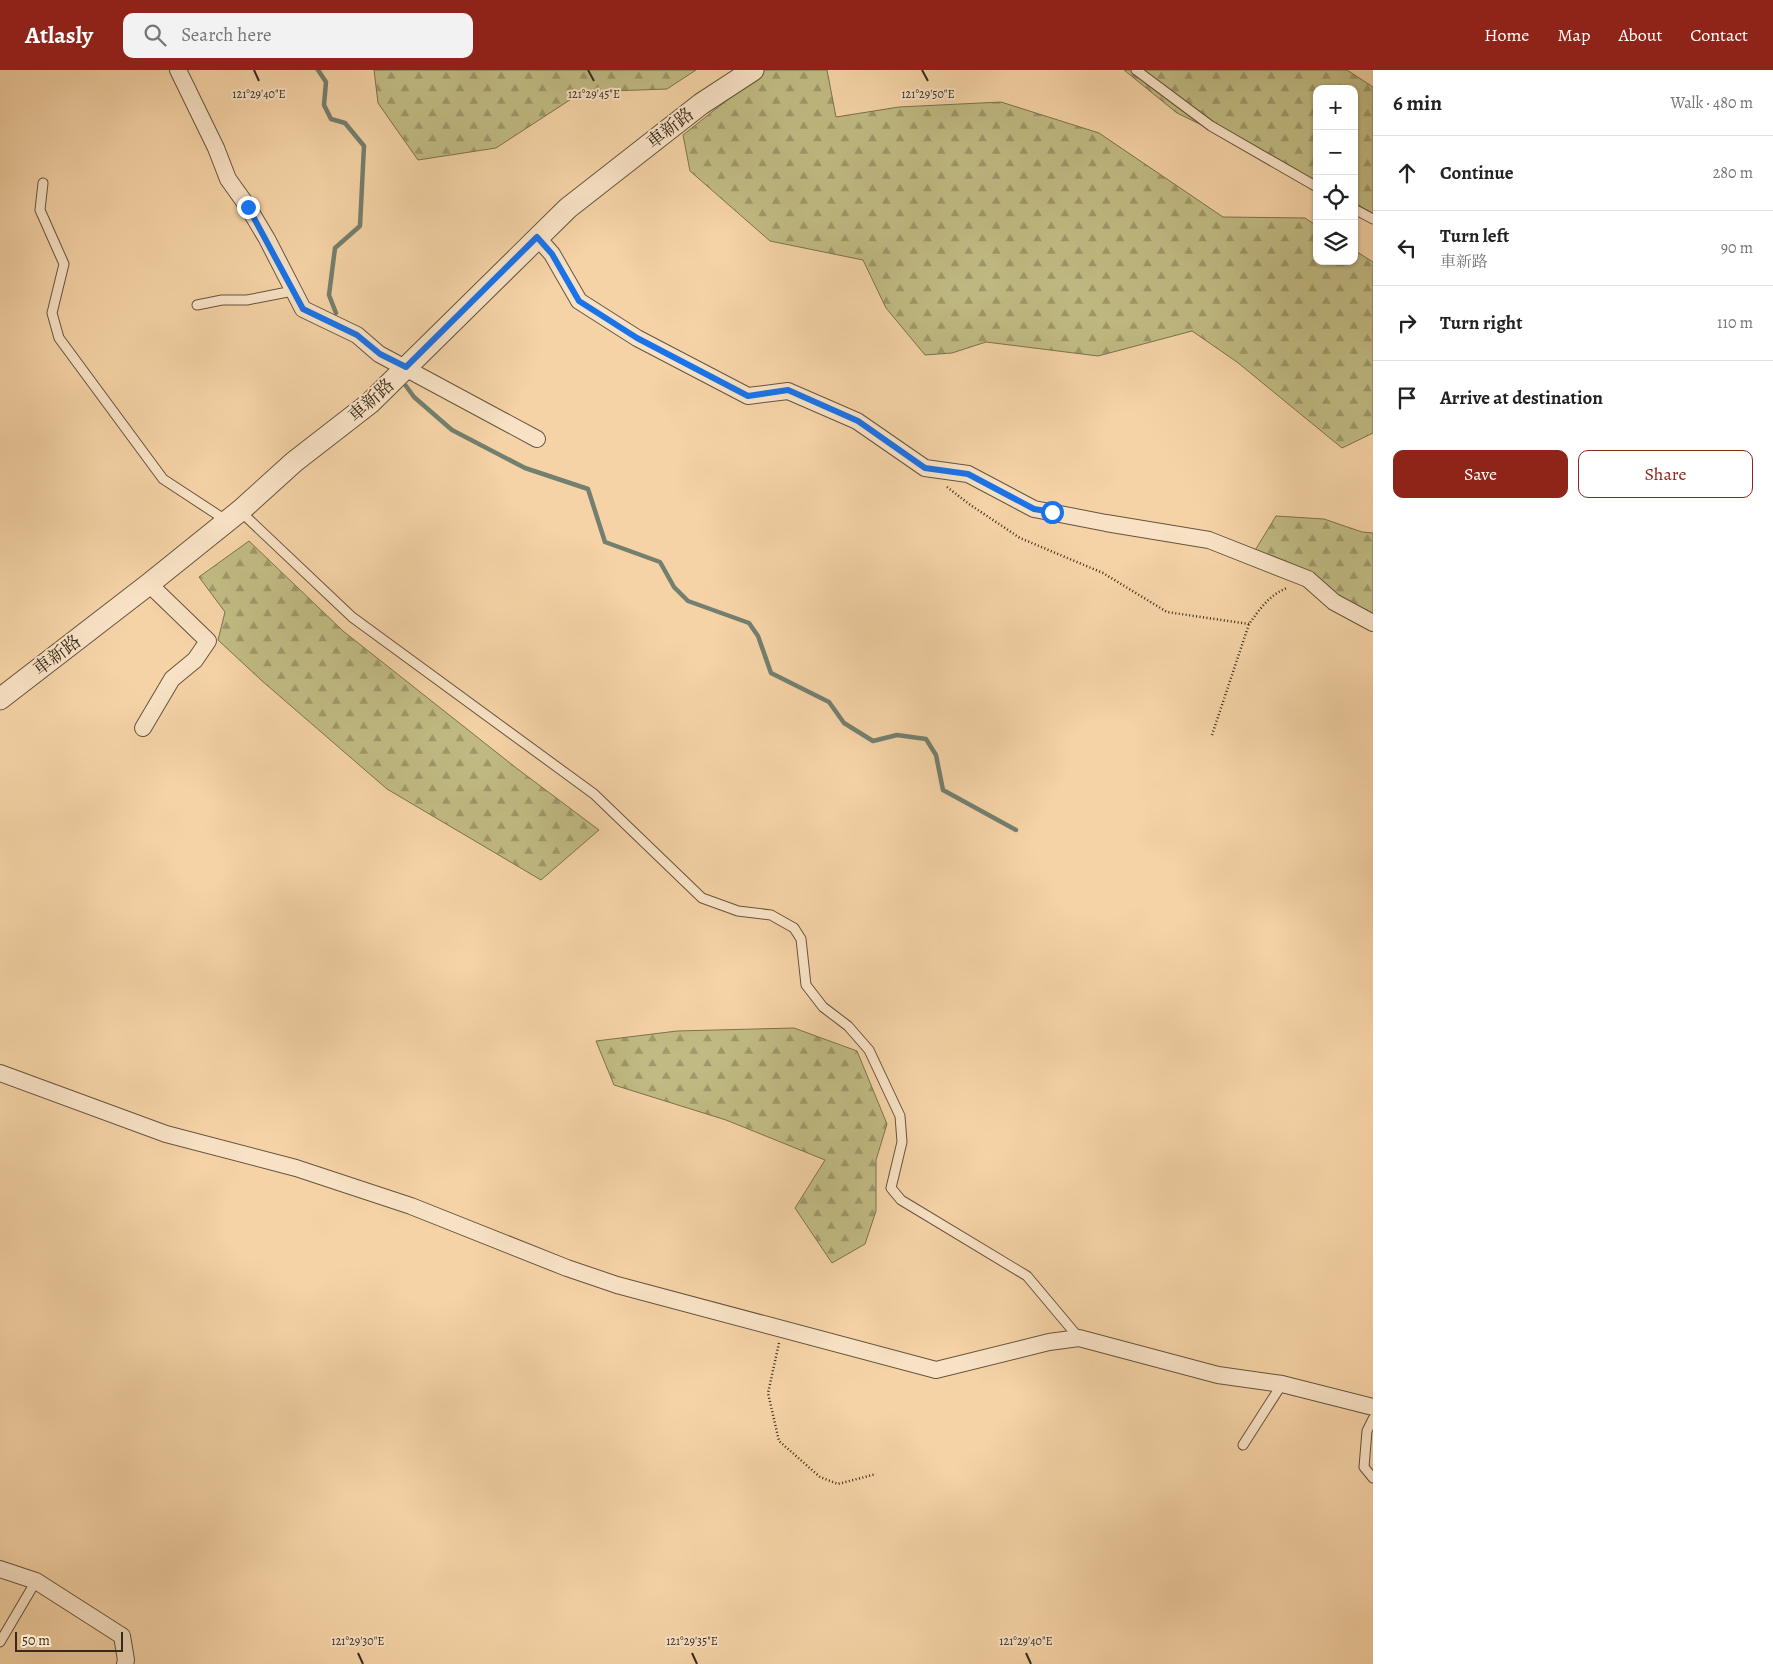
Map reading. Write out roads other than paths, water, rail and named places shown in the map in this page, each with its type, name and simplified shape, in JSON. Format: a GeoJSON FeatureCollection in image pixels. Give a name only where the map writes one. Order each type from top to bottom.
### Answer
{"type":"FeatureCollection","features":[{"type":"Feature","properties":{"kind":"street"},"geometry":{"type":"LineString","coordinates":[[178,70],[216,148],[228,179],[248,207],[303,309],[357,335],[380,354],[537,438]]}},
{"type":"Feature","properties":{"kind":"street","name":"車新路"},"geometry":{"type":"LineString","coordinates":[[0,699],[149,584],[240,510],[294,462],[370,403],[568,208],[701,104],[754,70]]}},
{"type":"Feature","properties":{"kind":"street"},"geometry":{"type":"LineString","coordinates":[[537,237],[552,254],[579,301],[637,338],[748,396],[788,390],[858,421],[925,468],[968,474],[1034,509],[1209,540],[1308,579],[1334,602],[1373,623]]}},
{"type":"Feature","properties":{"kind":"street"},"geometry":{"type":"LineString","coordinates":[[143,728],[172,679],[195,660],[208,642],[149,584]]}},
{"type":"Feature","properties":{"kind":"street"},"geometry":{"type":"LineString","coordinates":[[0,1073],[166,1134],[296,1168],[411,1206],[567,1268],[616,1285],[936,1370],[1049,1342],[1079,1338],[1218,1375],[1282,1384],[1373,1408]]}},
{"type":"Feature","properties":{"kind":"street"},"geometry":{"type":"LineString","coordinates":[[0,1569],[36,1581],[122,1636],[125,1664]]}},
{"type":"Feature","properties":{"kind":"lane"},"geometry":{"type":"LineString","coordinates":[[1136,70],[1210,126],[1313,185]]}},
{"type":"Feature","properties":{"kind":"lane"},"geometry":{"type":"LineString","coordinates":[[43,183],[40,210],[64,264],[52,313],[59,338],[163,479],[221,517],[240,510],[352,617],[594,794],[702,898],[738,911],[771,915],[794,928],[801,939],[806,985],[823,1007],[848,1026],[869,1050],[900,1116],[902,1142],[891,1188],[901,1200],[1027,1276],[1079,1338]]}},
{"type":"Feature","properties":{"kind":"lane"},"geometry":{"type":"LineString","coordinates":[[1358,211],[1373,219]]}},
{"type":"Feature","properties":{"kind":"lane"},"geometry":{"type":"LineString","coordinates":[[197,304],[222,300],[247,300],[294,291]]}},
{"type":"Feature","properties":{"kind":"lane"},"geometry":{"type":"LineString","coordinates":[[1243,1445],[1282,1384]]}},
{"type":"Feature","properties":{"kind":"lane"},"geometry":{"type":"LineString","coordinates":[[1373,1419],[1367,1431],[1364,1467],[1373,1478]]}},
{"type":"Feature","properties":{"kind":"lane"},"geometry":{"type":"LineString","coordinates":[[0,1642],[36,1581]]}},
{"type":"Feature","properties":{"kind":"waterway"},"geometry":{"type":"LineString","coordinates":[[318,70],[326,82],[324,105],[331,119],[345,123],[364,146],[360,226],[335,248],[329,295],[336,313]]}},
{"type":"Feature","properties":{"kind":"waterway"},"geometry":{"type":"LineString","coordinates":[[406,386],[414,397],[452,430],[525,468],[588,489],[605,542],[660,562],[674,587],[688,601],[749,623],[758,636],[771,673],[829,702],[844,723],[873,741],[897,735],[926,739],[936,755],[943,790],[1016,830]]}}]}
